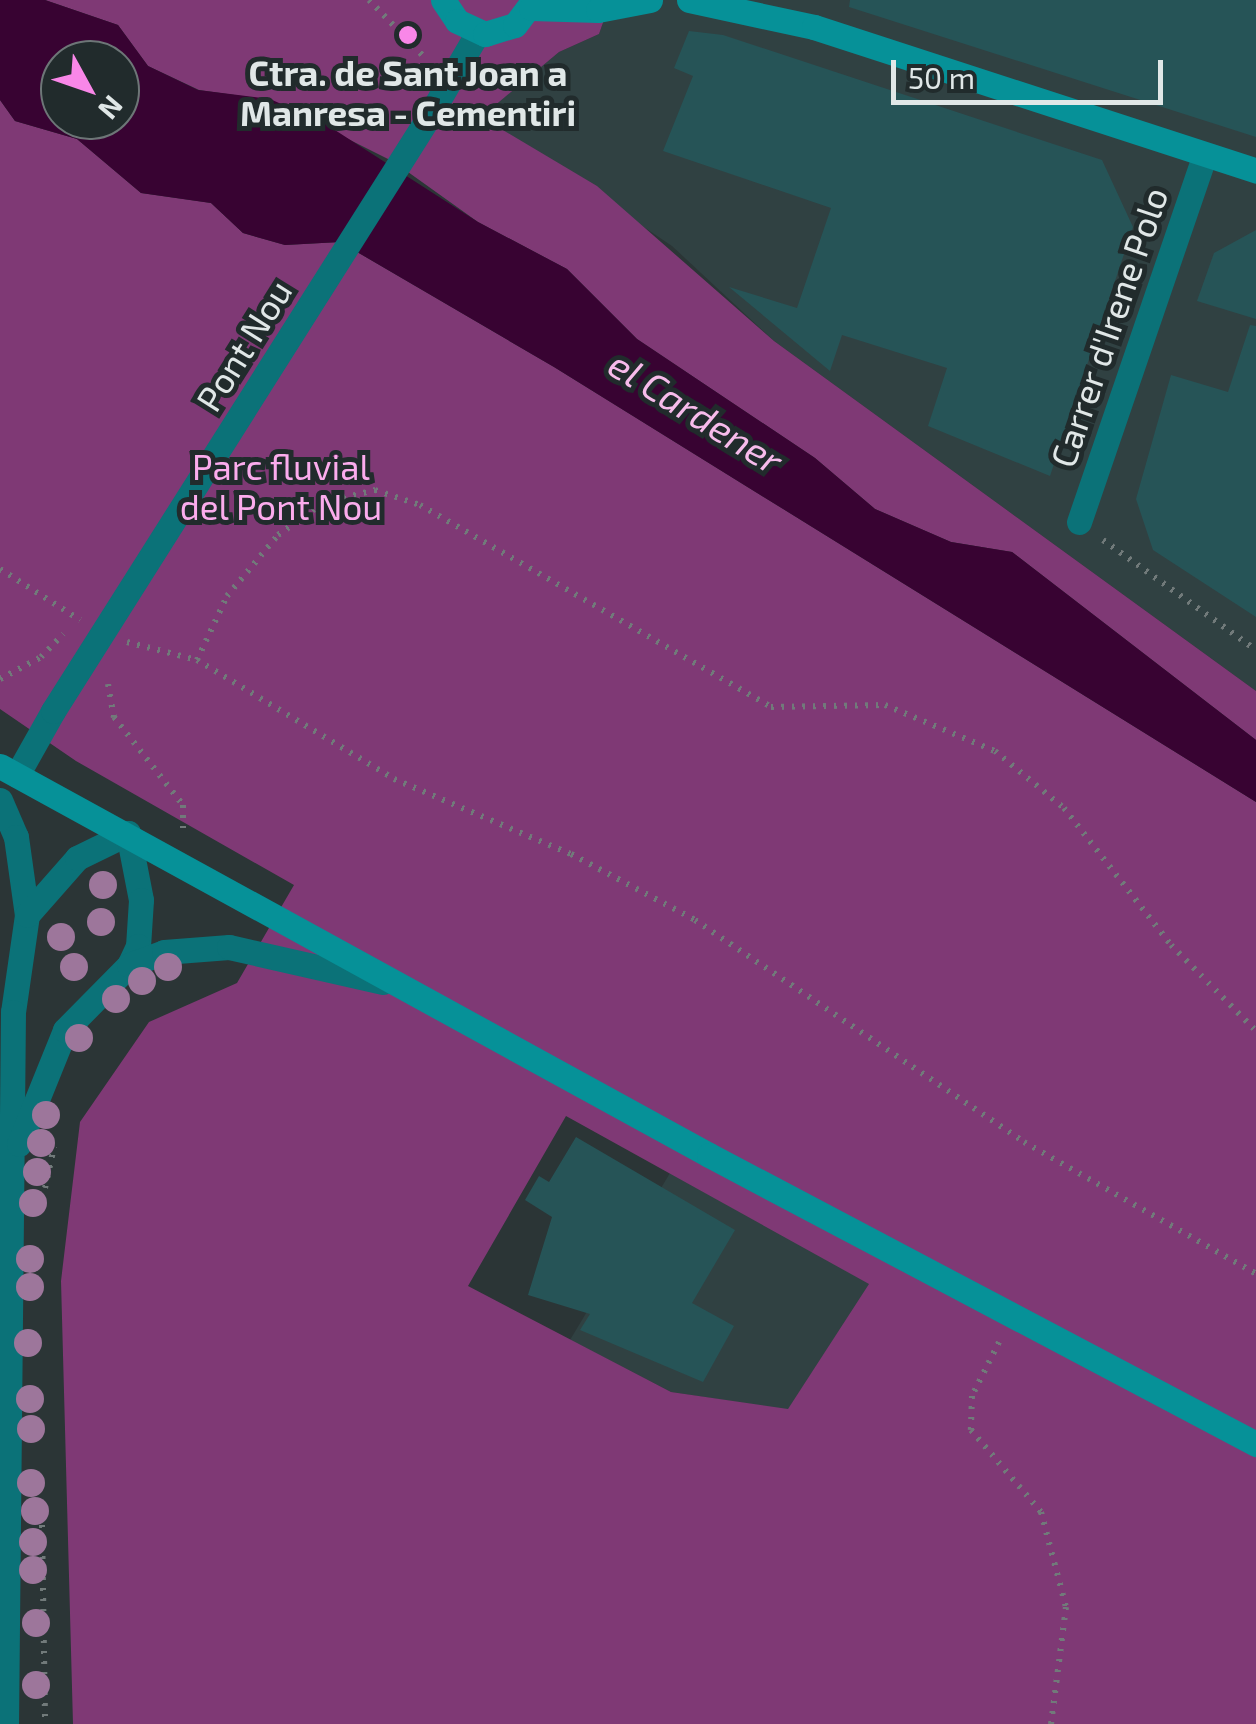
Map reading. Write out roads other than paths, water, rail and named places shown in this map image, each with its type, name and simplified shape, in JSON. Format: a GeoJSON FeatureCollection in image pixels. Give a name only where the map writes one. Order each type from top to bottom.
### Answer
{"type":"FeatureCollection","features":[{"type":"Feature","properties":{"kind":"main road"},"geometry":{"type":"LineString","coordinates":[[442,1],[457,22],[478,32],[508,29],[533,4],[598,10],[650,0]]}},
{"type":"Feature","properties":{"kind":"main road"},"geometry":{"type":"LineString","coordinates":[[689,0],[814,28],[1256,171]]}},
{"type":"Feature","properties":{"kind":"main road"},"geometry":{"type":"LineString","coordinates":[[9,771],[1010,1317],[1256,1444]]}},
{"type":"Feature","properties":{"kind":"street","name":"Pont Nou"},"geometry":{"type":"LineString","coordinates":[[9,771],[53,712],[448,86],[478,32]]}},
{"type":"Feature","properties":{"kind":"street","name":"Carrer d'Irene Polo"},"geometry":{"type":"LineString","coordinates":[[1079,522],[1204,156]]}},
{"type":"Feature","properties":{"kind":"street"},"geometry":{"type":"LineString","coordinates":[[0,800],[16,837],[27,916],[13,1012],[6,1724]]}},
{"type":"Feature","properties":{"kind":"street"},"geometry":{"type":"LineString","coordinates":[[11,1173],[65,1030],[129,966],[138,946],[141,900],[128,833],[77,858],[27,916]]}},
{"type":"Feature","properties":{"kind":"street"},"geometry":{"type":"LineString","coordinates":[[129,966],[164,952],[228,947],[408,988]]}},
{"type":"Feature","properties":{"kind":"water"},"geometry":{"type":"Polygon","coordinates":[[[0,0],[45,0],[118,25],[129,40],[40,40],[40,128],[15,121],[0,100],[0,0]]]}},
{"type":"Feature","properties":{"kind":"water","name":"el Cardener"},"geometry":{"type":"Polygon","coordinates":[[[140,55],[148,66],[198,90],[270,99],[324,123],[478,222],[567,269],[637,339],[815,458],[875,509],[951,542],[1012,552],[1256,740],[1256,802],[554,367],[340,242],[285,245],[243,233],[211,203],[141,193],[78,140],[140,140],[140,55]]]}},
{"type":"Feature","properties":{"kind":"place","name":"Ctra. de Sant Joan a Manresa - Cementiri"},"geometry":{"type":"Point","coordinates":[408,35]}},
{"type":"Feature","properties":{"kind":"park label","name":"Parc fluvial del Pont Nou"},"geometry":{"type":"Point","coordinates":[281,486]}}]}
